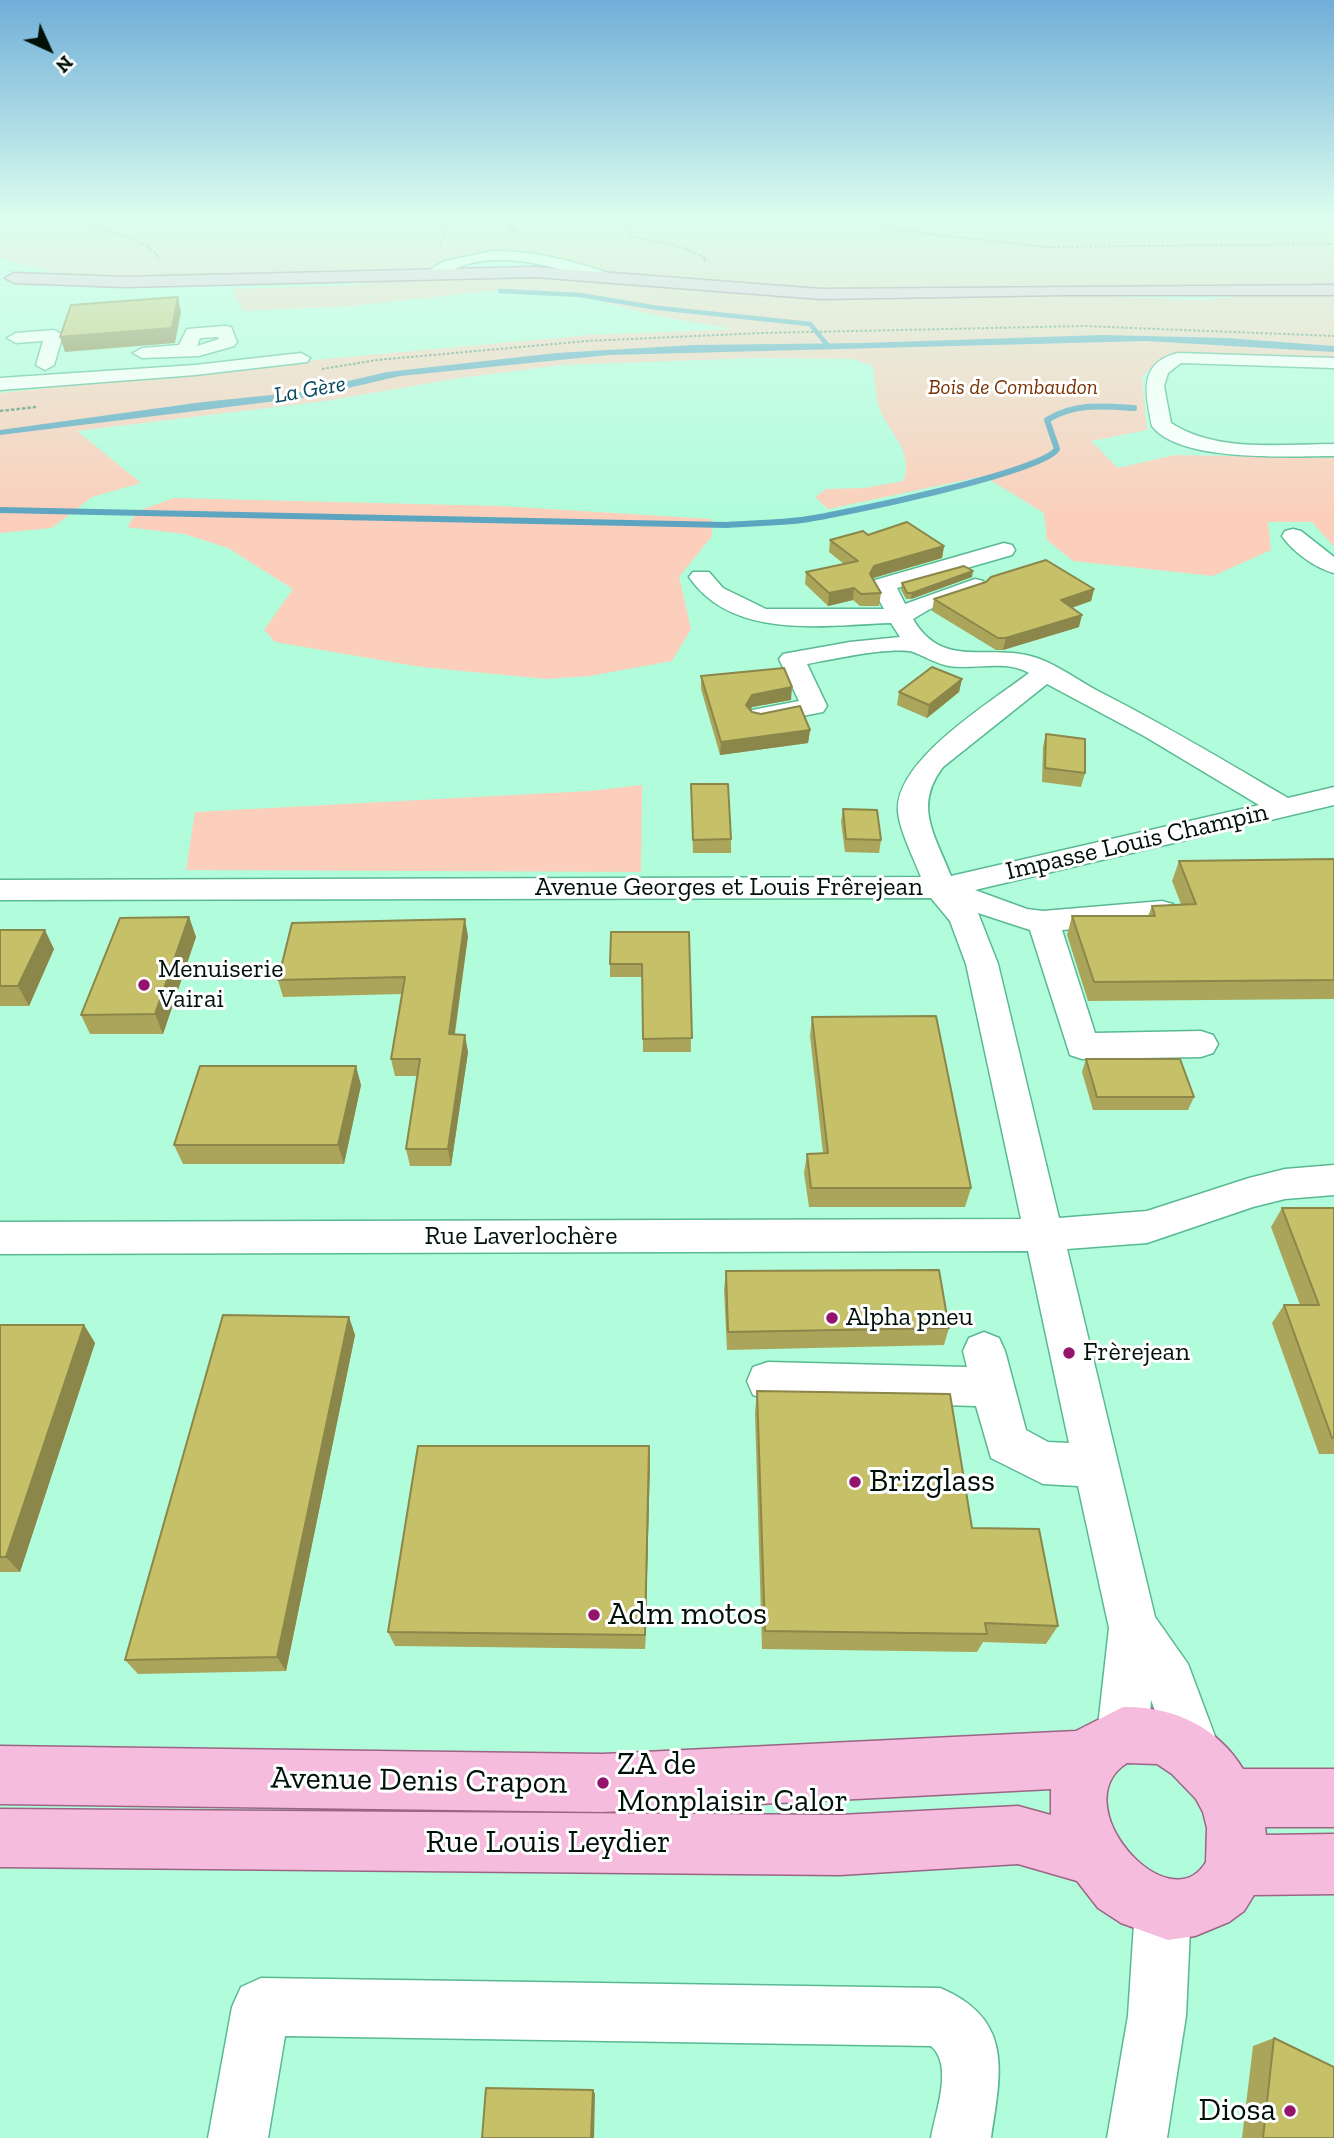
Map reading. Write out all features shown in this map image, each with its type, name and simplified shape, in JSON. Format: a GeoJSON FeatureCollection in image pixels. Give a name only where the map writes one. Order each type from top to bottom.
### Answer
{"type":"FeatureCollection","features":[{"type":"Feature","properties":{"kind":"main road"},"geometry":{"type":"LineString","coordinates":[[1212,1776],[1238,1831],[1237,1865],[1226,1886],[1209,1901],[1188,1909],[1163,1908],[1137,1899],[1112,1880],[1093,1856],[1080,1821],[1078,1787],[1106,1747],[1159,1736],[1212,1776],[1334,1798]]}},
{"type":"Feature","properties":{"kind":"main road","name":"Avenue Denis Crapon"},"geometry":{"type":"LineString","coordinates":[[0,1775],[603,1783],[1106,1747]]}},
{"type":"Feature","properties":{"kind":"main road","name":"Rue Louis Leydier"},"geometry":{"type":"LineString","coordinates":[[0,1838],[840,1845],[1018,1835],[1093,1856]]}},
{"type":"Feature","properties":{"kind":"main road"},"geometry":{"type":"LineString","coordinates":[[1237,1865],[1334,1864]]}},
{"type":"Feature","properties":{"kind":"street"},"geometry":{"type":"LineString","coordinates":[[16,338],[54,335],[47,358]]}},
{"type":"Feature","properties":{"kind":"street"},"geometry":{"type":"LineString","coordinates":[[120,355],[186,350]]}},
{"type":"Feature","properties":{"kind":"street"},"geometry":{"type":"LineString","coordinates":[[0,384],[79,380],[301,358]]}},
{"type":"Feature","properties":{"kind":"street"},"geometry":{"type":"LineString","coordinates":[[1334,363],[1178,358],[1160,368],[1154,379],[1162,426],[1180,438],[1209,446],[1230,448],[1334,450]]}},
{"type":"Feature","properties":{"kind":"street"},"geometry":{"type":"LineString","coordinates":[[3,361],[75,359],[79,380]]}},
{"type":"Feature","properties":{"kind":"street"},"geometry":{"type":"LineString","coordinates":[[1293,536],[1316,556],[1334,566]]}},
{"type":"Feature","properties":{"kind":"street"},"geometry":{"type":"LineString","coordinates":[[1004,550],[883,585],[918,643],[941,657],[1030,662],[1045,673],[1153,730],[1285,808]]}},
{"type":"Feature","properties":{"kind":"street"},"geometry":{"type":"LineString","coordinates":[[701,577],[715,593],[732,604],[764,616],[813,618],[901,616],[922,604],[975,586]]}},
{"type":"Feature","properties":{"kind":"street"},"geometry":{"type":"LineString","coordinates":[[761,716],[814,706],[792,659],[850,649],[918,643]]}},
{"type":"Feature","properties":{"kind":"street"},"geometry":{"type":"LineString","coordinates":[[1045,673],[933,761],[919,779],[914,791],[912,812],[940,888],[1023,919],[1043,921],[1162,911]]}},
{"type":"Feature","properties":{"kind":"street","name":"Impasse Louis Champin"},"geometry":{"type":"LineString","coordinates":[[940,888],[1334,796]]}},
{"type":"Feature","properties":{"kind":"street","name":"Avenue Georges et Louis Frêrejean"},"geometry":{"type":"LineString","coordinates":[[0,890],[889,886],[940,888],[965,918],[982,964],[1133,1628],[1170,1682],[1212,1776]]}},
{"type":"Feature","properties":{"kind":"street"},"geometry":{"type":"LineString","coordinates":[[1043,921],[1082,1046],[1201,1044]]}},
{"type":"Feature","properties":{"kind":"street","name":"Rue Laverlochère"},"geometry":{"type":"LineString","coordinates":[[0,1238],[1042,1234],[1147,1227],[1285,1184],[1334,1180]]}},
{"type":"Feature","properties":{"kind":"street"},"geometry":{"type":"LineString","coordinates":[[768,1381],[989,1369],[1007,1443],[1043,1463],[1096,1466]]}},
{"type":"Feature","properties":{"kind":"street","name":"Avenue Georges et Louis Frêrejean"},"geometry":{"type":"LineString","coordinates":[[1106,1747],[1133,1628]]}},
{"type":"Feature","properties":{"kind":"street"},"geometry":{"type":"LineString","coordinates":[[1137,2138],[1157,2016],[1163,1908]]}},
{"type":"Feature","properties":{"kind":"street"},"geometry":{"type":"LineString","coordinates":[[238,2138],[261,2007],[940,2017],[955,2025],[968,2042],[972,2059],[961,2138]]}},
{"type":"Feature","properties":{"kind":"path"},"geometry":{"type":"LineString","coordinates":[[322,369],[377,360],[574,342],[762,333],[1083,326],[1334,336]]}},
{"type":"Feature","properties":{"kind":"path"},"geometry":{"type":"LineString","coordinates":[[0,411],[40,407]]}},
{"type":"Feature","properties":{"kind":"green space","name":"Bois de Combaudon"},"geometry":{"type":"Polygon","coordinates":[[[667,318],[1334,318],[1334,359],[1173,354],[1158,360],[1142,377],[1147,430],[1091,441],[1118,468],[1174,455],[1334,458],[1334,547],[1312,522],[1268,522],[1271,550],[1213,576],[1073,561],[1047,540],[1044,513],[984,476],[828,509],[815,497],[826,489],[864,488],[903,481],[906,472],[901,446],[880,410],[873,366],[853,359],[755,358],[562,365],[460,378],[325,401],[77,431],[141,483],[92,497],[52,528],[0,533],[0,393],[590,335],[734,329],[667,318]]]}},
{"type":"Feature","properties":{"kind":"green space"},"geometry":{"type":"Polygon","coordinates":[[[174,498],[500,506],[711,519],[712,536],[679,577],[691,629],[672,661],[590,676],[546,679],[421,667],[275,642],[264,630],[293,589],[228,548],[184,534],[127,527],[138,511],[174,498]]]}},
{"type":"Feature","properties":{"kind":"green space"},"geometry":{"type":"Polygon","coordinates":[[[642,785],[641,872],[186,870],[195,812],[589,791],[642,785]]]}},
{"type":"Feature","properties":{"kind":"water","name":"La Gère"},"geometry":{"type":"Polygon","coordinates":[[[1103,335],[1227,338],[1334,346],[1334,352],[1146,341],[609,355],[400,376],[309,397],[0,435],[0,430],[203,402],[301,392],[387,372],[556,353],[694,345],[863,343],[1103,335]]]}},
{"type":"Feature","properties":{"kind":"building"},"geometry":{"type":"Polygon","coordinates":[[[67,318],[174,318],[172,328],[60,337],[67,318]]]}},
{"type":"Feature","properties":{"kind":"building"},"geometry":{"type":"Polygon","coordinates":[[[907,522],[944,546],[874,566],[870,574],[881,593],[861,594],[854,588],[829,593],[806,572],[858,561],[830,540],[863,531],[868,535],[907,522]]]}},
{"type":"Feature","properties":{"kind":"building"},"geometry":{"type":"Polygon","coordinates":[[[1046,560],[1094,589],[1061,600],[1082,615],[1006,638],[998,638],[934,599],[986,582],[991,577],[1046,560]]]}},
{"type":"Feature","properties":{"kind":"building"},"geometry":{"type":"Polygon","coordinates":[[[964,566],[973,571],[912,593],[907,593],[902,583],[964,566]]]}},
{"type":"Feature","properties":{"kind":"building"},"geometry":{"type":"Polygon","coordinates":[[[932,667],[962,679],[929,705],[899,692],[932,667]]]}},
{"type":"Feature","properties":{"kind":"building"},"geometry":{"type":"Polygon","coordinates":[[[784,668],[792,687],[752,695],[746,705],[752,712],[761,714],[800,706],[810,730],[721,742],[701,676],[784,668]]]}},
{"type":"Feature","properties":{"kind":"building"},"geometry":{"type":"Polygon","coordinates":[[[1046,734],[1085,739],[1085,773],[1045,768],[1046,734]]]}},
{"type":"Feature","properties":{"kind":"building"},"geometry":{"type":"Polygon","coordinates":[[[691,784],[728,784],[731,839],[693,840],[691,784]]]}},
{"type":"Feature","properties":{"kind":"building"},"geometry":{"type":"Polygon","coordinates":[[[843,809],[877,810],[881,840],[846,839],[843,809]]]}},
{"type":"Feature","properties":{"kind":"building"},"geometry":{"type":"Polygon","coordinates":[[[1334,859],[1334,980],[1094,982],[1072,916],[1155,916],[1152,906],[1196,904],[1179,861],[1334,859]]]}},
{"type":"Feature","properties":{"kind":"building","name":"Menuiserie Vairai"},"geometry":{"type":"Polygon","coordinates":[[[189,917],[155,1014],[81,1015],[120,918],[189,917]]]}},
{"type":"Feature","properties":{"kind":"building"},"geometry":{"type":"Polygon","coordinates":[[[465,919],[449,1034],[465,1035],[448,1149],[406,1149],[420,1059],[391,1059],[405,977],[278,980],[292,923],[465,919]]]}},
{"type":"Feature","properties":{"kind":"building"},"geometry":{"type":"Polygon","coordinates":[[[0,930],[45,930],[18,986],[0,986],[0,930]]]}},
{"type":"Feature","properties":{"kind":"building"},"geometry":{"type":"Polygon","coordinates":[[[611,932],[689,932],[692,1038],[643,1039],[642,964],[610,964],[611,932]]]}},
{"type":"Feature","properties":{"kind":"building"},"geometry":{"type":"Polygon","coordinates":[[[936,1016],[971,1188],[811,1188],[807,1154],[828,1153],[812,1017],[936,1016]]]}},
{"type":"Feature","properties":{"kind":"building"},"geometry":{"type":"Polygon","coordinates":[[[1086,1059],[1180,1059],[1194,1097],[1097,1097],[1086,1059]]]}},
{"type":"Feature","properties":{"kind":"building"},"geometry":{"type":"Polygon","coordinates":[[[200,1066],[356,1066],[338,1145],[174,1145],[200,1066]]]}},
{"type":"Feature","properties":{"kind":"building"},"geometry":{"type":"Polygon","coordinates":[[[1282,1208],[1334,1208],[1334,1438],[1284,1305],[1319,1305],[1282,1208]]]}},
{"type":"Feature","properties":{"kind":"building","name":"Alpha pneu"},"geometry":{"type":"Polygon","coordinates":[[[939,1270],[949,1328],[728,1332],[726,1271],[939,1270]]]}},
{"type":"Feature","properties":{"kind":"building"},"geometry":{"type":"Polygon","coordinates":[[[223,1315],[349,1317],[277,1657],[125,1660],[223,1315]]]}},
{"type":"Feature","properties":{"kind":"building"},"geometry":{"type":"Polygon","coordinates":[[[0,1325],[84,1325],[6,1557],[0,1557],[0,1325]]]}},
{"type":"Feature","properties":{"kind":"building","name":"Brizglass"},"geometry":{"type":"Polygon","coordinates":[[[757,1391],[950,1394],[972,1528],[1039,1529],[1058,1626],[985,1623],[987,1634],[765,1631],[757,1391]]]}},
{"type":"Feature","properties":{"kind":"building"},"geometry":{"type":"Polygon","coordinates":[[[418,1446],[649,1446],[645,1635],[388,1632],[418,1446]]]}},
{"type":"Feature","properties":{"kind":"building","name":"Diosa"},"geometry":{"type":"Polygon","coordinates":[[[1274,2038],[1334,2067],[1334,2138],[1263,2138],[1274,2038]]]}},
{"type":"Feature","properties":{"kind":"building"},"geometry":{"type":"Polygon","coordinates":[[[486,2088],[593,2090],[591,2138],[482,2138],[486,2088]]]}},
{"type":"Feature","properties":{"kind":"waterway"},"geometry":{"type":"LineString","coordinates":[[751,318],[810,324],[829,347]]}},
{"type":"Feature","properties":{"kind":"waterway"},"geometry":{"type":"LineString","coordinates":[[0,510],[727,525],[793,521],[895,501],[1017,469],[1044,458],[1057,449],[1047,420],[1078,408],[1134,408]]}},
{"type":"Feature","properties":{"kind":"place","name":"Menuiserie Vairai"},"geometry":{"type":"Point","coordinates":[144,985]}},
{"type":"Feature","properties":{"kind":"place","name":"Alpha pneu"},"geometry":{"type":"Point","coordinates":[832,1318]}},
{"type":"Feature","properties":{"kind":"place","name":"Frèrejean"},"geometry":{"type":"Point","coordinates":[1069,1353]}},
{"type":"Feature","properties":{"kind":"place","name":"Brizglass"},"geometry":{"type":"Point","coordinates":[855,1482]}},
{"type":"Feature","properties":{"kind":"place","name":"Adm motos"},"geometry":{"type":"Point","coordinates":[594,1615]}},
{"type":"Feature","properties":{"kind":"place","name":"ZA de Monplaisir Calor"},"geometry":{"type":"Point","coordinates":[603,1783]}},
{"type":"Feature","properties":{"kind":"place","name":"Diosa"},"geometry":{"type":"Point","coordinates":[1290,2111]}}]}
